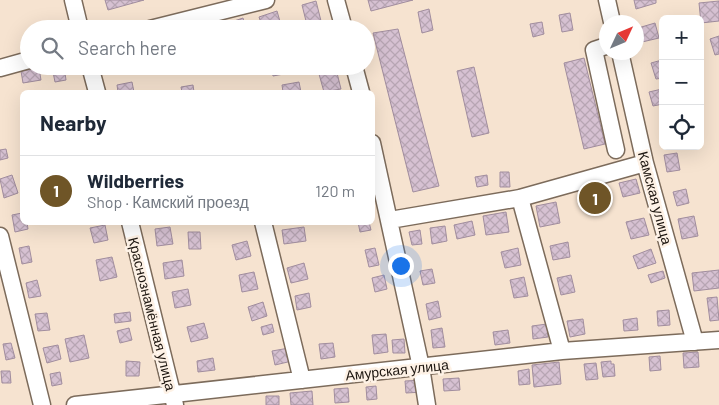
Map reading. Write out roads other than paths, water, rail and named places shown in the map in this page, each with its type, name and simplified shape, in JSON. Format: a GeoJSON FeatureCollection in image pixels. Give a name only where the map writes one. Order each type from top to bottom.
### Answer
{"type":"FeatureCollection","features":[{"type":"Feature","properties":{"kind":"street"},"geometry":{"type":"LineString","coordinates":[[73,0],[78,20]]}},
{"type":"Feature","properties":{"kind":"street"},"geometry":{"type":"LineString","coordinates":[[175,20],[213,6],[266,0]]}},
{"type":"Feature","properties":{"kind":"street"},"geometry":{"type":"LineString","coordinates":[[336,0],[342,20]]}},
{"type":"Feature","properties":{"kind":"street"},"geometry":{"type":"LineString","coordinates":[[607,0],[610,15]]}},
{"type":"Feature","properties":{"kind":"street"},"geometry":{"type":"LineString","coordinates":[[599,48],[594,50],[616,150]]}},
{"type":"Feature","properties":{"kind":"street","name":"Камская улица"},"geometry":{"type":"LineString","coordinates":[[622,60],[645,163],[695,342]]}},
{"type":"Feature","properties":{"kind":"street"},"geometry":{"type":"LineString","coordinates":[[0,68],[20,62]]}},
{"type":"Feature","properties":{"kind":"street"},"geometry":{"type":"LineString","coordinates":[[92,75],[96,90]]}},
{"type":"Feature","properties":{"kind":"street"},"geometry":{"type":"LineString","coordinates":[[356,75],[360,90]]}},
{"type":"Feature","properties":{"kind":"street"},"geometry":{"type":"LineString","coordinates":[[375,155],[421,367],[427,405]]}},
{"type":"Feature","properties":{"kind":"street"},"geometry":{"type":"LineString","coordinates":[[390,220],[520,198],[645,163]]}},
{"type":"Feature","properties":{"kind":"street"},"geometry":{"type":"LineString","coordinates":[[520,198],[562,351]]}},
{"type":"Feature","properties":{"kind":"street","name":"Краснознамённая улица"},"geometry":{"type":"LineString","coordinates":[[131,225],[173,400]]}},
{"type":"Feature","properties":{"kind":"street"},"geometry":{"type":"LineString","coordinates":[[264,225],[302,380]]}},
{"type":"Feature","properties":{"kind":"street"},"geometry":{"type":"LineString","coordinates":[[0,236],[42,405]]}},
{"type":"Feature","properties":{"kind":"street","name":"Амурская улица"},"geometry":{"type":"LineString","coordinates":[[75,405],[173,400],[302,380],[562,351],[719,340]]}},
{"type":"Feature","properties":{"kind":"place","name":"Wildberries"},"geometry":{"type":"Point","coordinates":[595,198]}}]}
